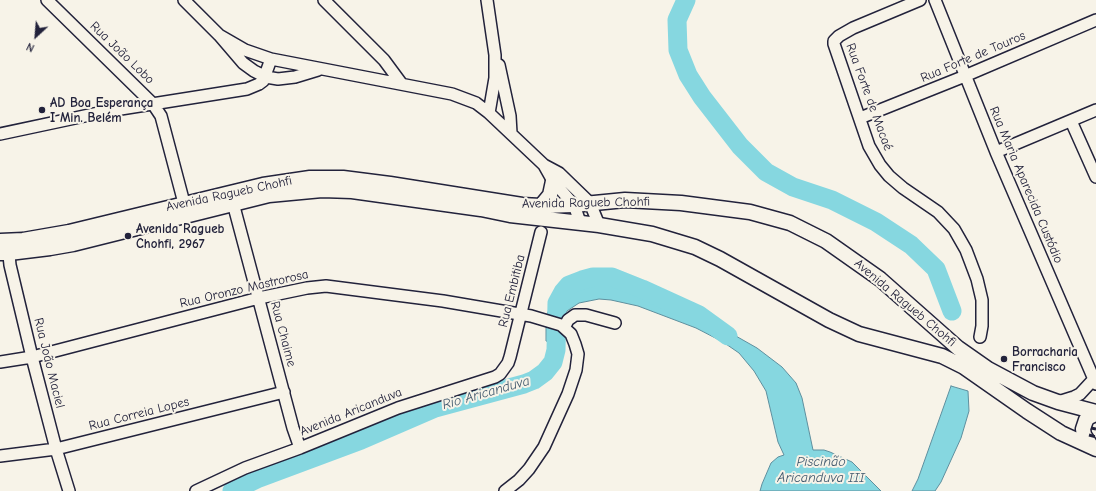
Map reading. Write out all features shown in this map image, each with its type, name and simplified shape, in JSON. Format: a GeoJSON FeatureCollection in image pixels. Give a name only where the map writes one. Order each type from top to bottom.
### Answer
{"type":"FeatureCollection","features":[{"type":"Feature","properties":{"kind":"main road","name":"Avenida Ragueb Chohfi"},"geometry":{"type":"LineString","coordinates":[[4,247],[88,228],[184,203],[282,181],[310,178],[337,178],[390,184],[522,205],[574,205],[625,200],[681,203],[750,212],[790,224],[826,241],[880,279],[958,348],[988,369],[1033,393],[1096,413]]}},
{"type":"Feature","properties":{"kind":"main road"},"geometry":{"type":"LineString","coordinates":[[541,206],[550,195],[553,181]]}},
{"type":"Feature","properties":{"kind":"main road","name":"Avenida Ragueb Chohfi"},"geometry":{"type":"LineString","coordinates":[[4,247],[73,244],[269,195],[322,190],[352,191],[481,209],[510,215],[580,222],[652,234],[695,247],[720,259],[822,317],[859,334],[942,356],[964,367],[1027,411],[1061,432],[1094,448]]}},
{"type":"Feature","properties":{"kind":"main road"},"geometry":{"type":"LineString","coordinates":[[1094,448],[1084,435],[1083,429],[1086,420],[1096,413]]}},
{"type":"Feature","properties":{"kind":"street","name":"Rua João Lobo"},"geometry":{"type":"LineString","coordinates":[[47,0],[153,104],[161,116],[164,124],[184,203]]}},
{"type":"Feature","properties":{"kind":"street"},"geometry":{"type":"LineString","coordinates":[[184,0],[219,35],[243,63],[254,71],[266,77],[278,79],[288,78],[320,69]]}},
{"type":"Feature","properties":{"kind":"street"},"geometry":{"type":"LineString","coordinates":[[324,0],[384,60],[401,83]]}},
{"type":"Feature","properties":{"kind":"street"},"geometry":{"type":"LineString","coordinates":[[487,0],[495,55],[495,78],[489,113]]}},
{"type":"Feature","properties":{"kind":"street","name":"Rua Forte de Macaé"},"geometry":{"type":"LineString","coordinates":[[920,0],[853,28],[838,36],[834,41],[840,64],[869,146],[880,165],[889,176],[903,188],[938,212],[954,229],[966,250],[977,279],[982,300],[982,326],[980,337]]}},
{"type":"Feature","properties":{"kind":"street","name":"Rua Maria Aparecida Custódio"},"geometry":{"type":"LineString","coordinates":[[935,0],[996,152],[1095,382],[1080,394],[1058,402]]}},
{"type":"Feature","properties":{"kind":"street","name":"Rua Forte de Touros"},"geometry":{"type":"LineString","coordinates":[[860,118],[965,76],[1096,20]]}},
{"type":"Feature","properties":{"kind":"street"},"geometry":{"type":"LineString","coordinates":[[219,35],[246,50],[271,59],[401,83],[459,96],[476,103],[511,133],[544,165],[559,173],[590,203],[599,225]]}},
{"type":"Feature","properties":{"kind":"street"},"geometry":{"type":"LineString","coordinates":[[495,55],[503,79],[510,116],[511,133]]}},
{"type":"Feature","properties":{"kind":"street"},"geometry":{"type":"LineString","coordinates":[[0,134],[108,111],[247,89],[259,84],[266,77],[271,59]]}},
{"type":"Feature","properties":{"kind":"street"},"geometry":{"type":"LineString","coordinates":[[996,152],[1096,110]]}},
{"type":"Feature","properties":{"kind":"street"},"geometry":{"type":"LineString","coordinates":[[1071,121],[1096,177]]}},
{"type":"Feature","properties":{"kind":"street"},"geometry":{"type":"LineString","coordinates":[[544,165],[553,181],[574,205],[580,222]]}},
{"type":"Feature","properties":{"kind":"street","name":"Rua Chaime"},"geometry":{"type":"LineString","coordinates":[[233,203],[293,428],[300,448]]}},
{"type":"Feature","properties":{"kind":"street","name":"Rua Embitiba"},"geometry":{"type":"LineString","coordinates":[[510,357],[541,232]]}},
{"type":"Feature","properties":{"kind":"street","name":"Rua João Maciel"},"geometry":{"type":"LineString","coordinates":[[4,247],[56,449],[69,491]]}},
{"type":"Feature","properties":{"kind":"street","name":"Rua Oronzo Mastrorosa"},"geometry":{"type":"LineString","coordinates":[[0,362],[32,357],[259,298],[307,288],[326,286],[443,301],[521,314],[561,325]]}},
{"type":"Feature","properties":{"kind":"street"},"geometry":{"type":"LineString","coordinates":[[505,491],[519,480],[529,469],[544,447],[573,380],[578,354],[576,344],[571,334],[561,325],[575,315],[586,315],[615,323]]}},
{"type":"Feature","properties":{"kind":"street","name":"Avenida Aricanduva"},"geometry":{"type":"LineString","coordinates":[[196,491],[245,468],[300,448],[398,408],[495,377],[504,369],[510,357]]}},
{"type":"Feature","properties":{"kind":"street","name":"Rua Correia Lopes"},"geometry":{"type":"LineString","coordinates":[[0,456],[56,449],[284,392]]}},
{"type":"Feature","properties":{"kind":"water","name":"Piscinão Aricanduva III"},"geometry":{"type":"Polygon","coordinates":[[[597,283],[615,284],[643,292],[720,327],[757,348],[782,367],[796,383],[802,398],[813,450],[824,450],[852,462],[881,491],[760,491],[771,463],[778,457],[784,455],[778,442],[766,391],[754,371],[739,353],[723,342],[696,328],[638,306],[599,299],[579,303],[567,311],[561,320],[557,344],[546,341],[546,316],[558,296],[572,289],[597,283]]]}},
{"type":"Feature","properties":{"kind":"water"},"geometry":{"type":"Polygon","coordinates":[[[951,386],[968,391],[969,411],[961,438],[941,482],[935,491],[912,491],[918,479],[951,386]]]}},
{"type":"Feature","properties":{"kind":"waterway"},"geometry":{"type":"LineString","coordinates":[[686,0],[677,20],[678,50],[688,75],[702,97],[740,146],[766,172],[793,187],[832,200],[876,222],[911,245],[936,269],[952,311]]}},
{"type":"Feature","properties":{"kind":"waterway","name":"Rio Aricanduva"},"geometry":{"type":"LineString","coordinates":[[232,491],[259,478],[361,440],[435,408],[534,380],[545,372],[553,362],[556,350],[557,303],[569,285],[582,280],[593,277],[612,277],[699,315],[728,336]]}},
{"type":"Feature","properties":{"kind":"railway"},"geometry":{"type":"LineString","coordinates":[[1091,428],[1096,429]]}},
{"type":"Feature","properties":{"kind":"railway"},"geometry":{"type":"LineString","coordinates":[[1089,435],[1096,437]]}},
{"type":"Feature","properties":{"kind":"place","name":"AD Boa Esperança I Min. Belém"},"geometry":{"type":"Point","coordinates":[42,110]}},
{"type":"Feature","properties":{"kind":"place","name":"Avenida Ragueb Chohfi, 2967"},"geometry":{"type":"Point","coordinates":[128,236]}},
{"type":"Feature","properties":{"kind":"place","name":"Borracharia Francisco"},"geometry":{"type":"Point","coordinates":[1004,359]}}]}
